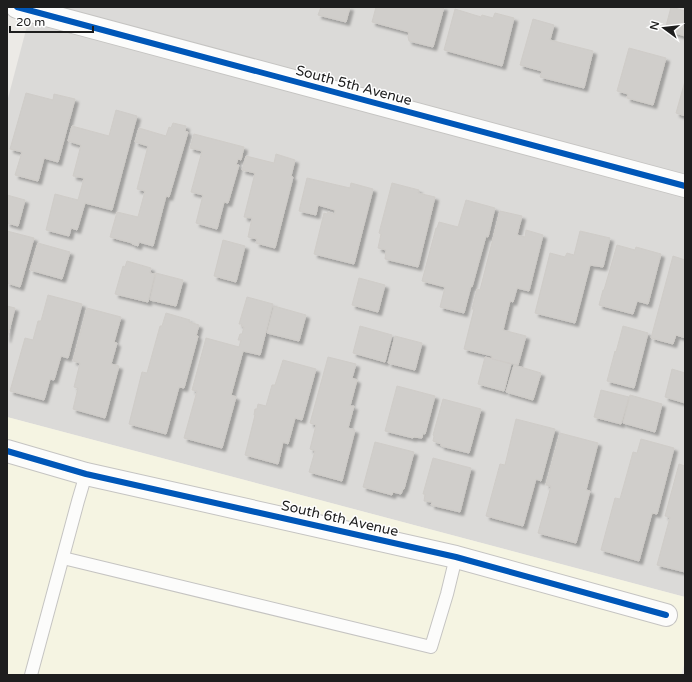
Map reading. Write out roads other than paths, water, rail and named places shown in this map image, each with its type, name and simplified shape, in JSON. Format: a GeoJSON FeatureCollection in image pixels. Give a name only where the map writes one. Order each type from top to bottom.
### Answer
{"type":"FeatureCollection","features":[{"type":"Feature","properties":{"kind":"street","name":"South 5th Avenue"},"geometry":{"type":"LineString","coordinates":[[17,7],[685,186]]}},
{"type":"Feature","properties":{"kind":"street","name":"South 6th Avenue"},"geometry":{"type":"LineString","coordinates":[[7,451],[86,474],[456,557],[666,615]]}},
{"type":"Feature","properties":{"kind":"lane"},"geometry":{"type":"LineString","coordinates":[[32,675],[86,474]]}},
{"type":"Feature","properties":{"kind":"lane"},"geometry":{"type":"LineString","coordinates":[[63,558],[431,647],[447,594],[456,557]]}}]}
